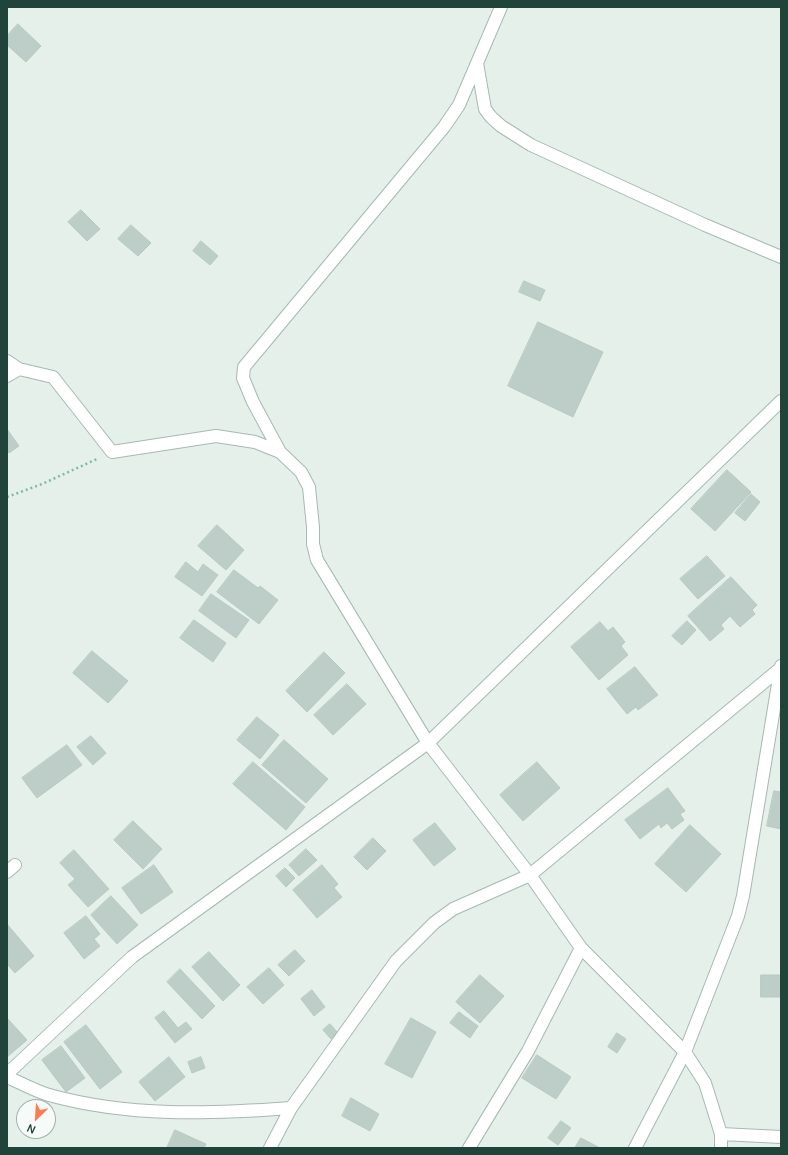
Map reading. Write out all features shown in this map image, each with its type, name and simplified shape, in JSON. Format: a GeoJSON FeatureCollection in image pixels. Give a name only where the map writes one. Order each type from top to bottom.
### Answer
{"type":"FeatureCollection","features":[{"type":"Feature","properties":{"kind":"street"},"geometry":{"type":"LineString","coordinates":[[501,7],[459,105],[444,127],[244,367],[243,378],[253,402],[280,452],[301,472],[309,487],[313,544],[316,560],[428,743],[530,875],[581,948],[685,1052],[705,1083],[721,1134],[721,1148]]}},
{"type":"Feature","properties":{"kind":"street"},"geometry":{"type":"LineString","coordinates":[[477,63],[485,109],[501,126],[519,138],[531,145],[705,225],[781,257]]}},
{"type":"Feature","properties":{"kind":"street"},"geometry":{"type":"LineString","coordinates":[[7,361],[19,369],[53,377],[112,452],[216,436],[255,442],[280,452]]}},
{"type":"Feature","properties":{"kind":"street"},"geometry":{"type":"LineString","coordinates":[[7,376],[19,369]]}},
{"type":"Feature","properties":{"kind":"street"},"geometry":{"type":"LineString","coordinates":[[7,1074],[132,957],[428,743],[781,401]]}},
{"type":"Feature","properties":{"kind":"street"},"geometry":{"type":"LineString","coordinates":[[270,1148],[291,1108],[396,961],[434,923],[453,909],[530,875],[781,667]]}},
{"type":"Feature","properties":{"kind":"street"},"geometry":{"type":"LineString","coordinates":[[634,1148],[685,1052],[738,916],[743,896],[781,667]]}},
{"type":"Feature","properties":{"kind":"street"},"geometry":{"type":"LineString","coordinates":[[469,1148],[528,1052],[581,948]]}},
{"type":"Feature","properties":{"kind":"street"},"geometry":{"type":"LineString","coordinates":[[7,1077],[48,1095],[119,1109],[156,1113],[218,1114],[291,1108]]}},
{"type":"Feature","properties":{"kind":"street"},"geometry":{"type":"LineString","coordinates":[[721,1134],[781,1137]]}},
{"type":"Feature","properties":{"kind":"path"},"geometry":{"type":"LineString","coordinates":[[7,497],[42,484],[112,452]]}},
{"type":"Feature","properties":{"kind":"building"},"geometry":{"type":"Polygon","coordinates":[[[18,24],[41,46],[26,62],[7,45],[7,36],[18,24]]]}},
{"type":"Feature","properties":{"kind":"building"},"geometry":{"type":"Polygon","coordinates":[[[81,210],[100,229],[87,241],[68,222],[81,210]]]}},
{"type":"Feature","properties":{"kind":"building"},"geometry":{"type":"Polygon","coordinates":[[[131,225],[151,243],[138,256],[118,239],[131,225]]]}},
{"type":"Feature","properties":{"kind":"building"},"geometry":{"type":"Polygon","coordinates":[[[201,241],[218,256],[210,265],[193,251],[201,241]]]}},
{"type":"Feature","properties":{"kind":"building"},"geometry":{"type":"Polygon","coordinates":[[[524,281],[545,290],[540,301],[519,292],[524,281]]]}},
{"type":"Feature","properties":{"kind":"building"},"geometry":{"type":"Polygon","coordinates":[[[538,322],[603,352],[573,417],[508,386],[538,322]]]}},
{"type":"Feature","properties":{"kind":"building"},"geometry":{"type":"Polygon","coordinates":[[[7,429],[19,446],[9,453],[7,450],[7,429]]]}},
{"type":"Feature","properties":{"kind":"building"},"geometry":{"type":"Polygon","coordinates":[[[727,470],[751,492],[715,531],[691,509],[727,470]]]}},
{"type":"Feature","properties":{"kind":"building"},"geometry":{"type":"Polygon","coordinates":[[[751,494],[760,502],[745,521],[735,513],[751,494]]]}},
{"type":"Feature","properties":{"kind":"building"},"geometry":{"type":"Polygon","coordinates":[[[217,525],[244,550],[226,570],[198,546],[217,525]]]}},
{"type":"Feature","properties":{"kind":"building"},"geometry":{"type":"Polygon","coordinates":[[[707,556],[725,576],[698,599],[680,579],[707,556]]]}},
{"type":"Feature","properties":{"kind":"building"},"geometry":{"type":"Polygon","coordinates":[[[186,562],[198,572],[203,564],[218,575],[202,596],[175,577],[186,562]]]}},
{"type":"Feature","properties":{"kind":"building"},"geometry":{"type":"Polygon","coordinates":[[[234,570],[258,588],[260,586],[278,600],[259,624],[217,592],[234,570]]]}},
{"type":"Feature","properties":{"kind":"building"},"geometry":{"type":"Polygon","coordinates":[[[731,577],[757,605],[752,610],[755,614],[740,627],[730,616],[721,625],[724,629],[710,641],[688,616],[731,577]]]}},
{"type":"Feature","properties":{"kind":"building"},"geometry":{"type":"Polygon","coordinates":[[[211,594],[249,620],[236,638],[199,611],[211,594]]]}},
{"type":"Feature","properties":{"kind":"building"},"geometry":{"type":"Polygon","coordinates":[[[194,620],[226,643],[213,662],[180,638],[194,620]]]}},
{"type":"Feature","properties":{"kind":"building"},"geometry":{"type":"Polygon","coordinates":[[[687,621],[696,630],[682,645],[672,636],[687,621]]]}},
{"type":"Feature","properties":{"kind":"building"},"geometry":{"type":"Polygon","coordinates":[[[600,622],[608,631],[613,627],[625,642],[621,646],[628,655],[599,680],[571,647],[600,622]]]}},
{"type":"Feature","properties":{"kind":"building"},"geometry":{"type":"Polygon","coordinates":[[[92,651],[128,681],[108,703],[73,673],[92,651]]]}},
{"type":"Feature","properties":{"kind":"building"},"geometry":{"type":"Polygon","coordinates":[[[324,652],[345,673],[307,712],[286,691],[324,652]]]}},
{"type":"Feature","properties":{"kind":"building"},"geometry":{"type":"Polygon","coordinates":[[[635,667],[658,695],[638,710],[636,707],[627,714],[607,689],[635,667]]]}},
{"type":"Feature","properties":{"kind":"building"},"geometry":{"type":"Polygon","coordinates":[[[347,684],[366,704],[333,735],[314,715],[347,684]]]}},
{"type":"Feature","properties":{"kind":"building"},"geometry":{"type":"Polygon","coordinates":[[[257,717],[279,735],[260,759],[237,740],[257,717]]]}},
{"type":"Feature","properties":{"kind":"building"},"geometry":{"type":"Polygon","coordinates":[[[91,736],[106,753],[93,765],[77,747],[91,736]]]}},
{"type":"Feature","properties":{"kind":"building"},"geometry":{"type":"Polygon","coordinates":[[[284,740],[328,779],[306,803],[262,765],[284,740]]]}},
{"type":"Feature","properties":{"kind":"building"},"geometry":{"type":"Polygon","coordinates":[[[67,745],[82,765],[37,798],[22,778],[67,745]]]}},
{"type":"Feature","properties":{"kind":"building"},"geometry":{"type":"Polygon","coordinates":[[[253,762],[305,807],[286,830],[233,784],[253,762]]]}},
{"type":"Feature","properties":{"kind":"building"},"geometry":{"type":"Polygon","coordinates":[[[537,762],[560,788],[523,821],[500,795],[537,762]]]}},
{"type":"Feature","properties":{"kind":"building"},"geometry":{"type":"Polygon","coordinates":[[[668,788],[685,811],[680,814],[684,820],[672,829],[667,823],[661,828],[659,824],[640,839],[625,820],[668,788]]]}},
{"type":"Feature","properties":{"kind":"building"},"geometry":{"type":"Polygon","coordinates":[[[774,791],[781,792],[781,829],[767,826],[774,791]]]}},
{"type":"Feature","properties":{"kind":"building"},"geometry":{"type":"Polygon","coordinates":[[[133,821],[162,849],[143,869],[114,840],[133,821]]]}},
{"type":"Feature","properties":{"kind":"building"},"geometry":{"type":"Polygon","coordinates":[[[435,823],[456,849],[434,866],[413,840],[435,823]]]}},
{"type":"Feature","properties":{"kind":"building"},"geometry":{"type":"Polygon","coordinates":[[[690,825],[721,854],[686,892],[655,864],[690,825]]]}},
{"type":"Feature","properties":{"kind":"building"},"geometry":{"type":"Polygon","coordinates":[[[373,838],[386,851],[367,870],[354,857],[373,838]]]}},
{"type":"Feature","properties":{"kind":"building"},"geometry":{"type":"Polygon","coordinates":[[[306,849],[317,860],[299,876],[289,865],[306,849]]]}},
{"type":"Feature","properties":{"kind":"building"},"geometry":{"type":"Polygon","coordinates":[[[74,850],[109,889],[88,907],[68,885],[75,879],[60,863],[74,850]]]}},
{"type":"Feature","properties":{"kind":"building"},"geometry":{"type":"Polygon","coordinates":[[[154,865],[173,892],[141,914],[122,888],[154,865]]]}},
{"type":"Feature","properties":{"kind":"building"},"geometry":{"type":"Polygon","coordinates":[[[322,865],[338,884],[334,888],[342,897],[317,918],[293,890],[322,865]]]}},
{"type":"Feature","properties":{"kind":"building"},"geometry":{"type":"Polygon","coordinates":[[[285,868],[295,878],[286,887],[276,876],[285,868]]]}},
{"type":"Feature","properties":{"kind":"building"},"geometry":{"type":"Polygon","coordinates":[[[111,896],[138,925],[117,944],[91,915],[111,896]]]}},
{"type":"Feature","properties":{"kind":"building"},"geometry":{"type":"Polygon","coordinates":[[[86,916],[100,934],[94,939],[100,946],[84,959],[64,933],[86,916]]]}},
{"type":"Feature","properties":{"kind":"building"},"geometry":{"type":"Polygon","coordinates":[[[7,924],[34,956],[15,973],[7,964],[7,924]]]}},
{"type":"Feature","properties":{"kind":"building"},"geometry":{"type":"Polygon","coordinates":[[[295,950],[305,961],[289,976],[278,965],[295,950]]]}},
{"type":"Feature","properties":{"kind":"building"},"geometry":{"type":"Polygon","coordinates":[[[209,952],[240,985],[223,1001],[192,967],[209,952]]]}},
{"type":"Feature","properties":{"kind":"building"},"geometry":{"type":"Polygon","coordinates":[[[269,968],[284,985],[263,1004],[247,987],[269,968]]]}},
{"type":"Feature","properties":{"kind":"building"},"geometry":{"type":"Polygon","coordinates":[[[180,969],[215,1006],[202,1019],[167,982],[180,969]]]}},
{"type":"Feature","properties":{"kind":"building"},"geometry":{"type":"Polygon","coordinates":[[[480,975],[504,996],[480,1023],[456,1002],[480,975]]]}},
{"type":"Feature","properties":{"kind":"building"},"geometry":{"type":"Polygon","coordinates":[[[761,975],[781,975],[781,997],[761,997],[761,975]]]}},
{"type":"Feature","properties":{"kind":"building"},"geometry":{"type":"Polygon","coordinates":[[[312,990],[325,1007],[314,1016],[301,999],[312,990]]]}},
{"type":"Feature","properties":{"kind":"building"},"geometry":{"type":"Polygon","coordinates":[[[164,1011],[178,1028],[186,1022],[192,1029],[175,1043],[155,1018],[164,1011]]]}},
{"type":"Feature","properties":{"kind":"building"},"geometry":{"type":"Polygon","coordinates":[[[459,1012],[478,1026],[470,1038],[450,1023],[459,1012]]]}},
{"type":"Feature","properties":{"kind":"building"},"geometry":{"type":"Polygon","coordinates":[[[7,1018],[27,1040],[7,1057],[7,1018]]]}},
{"type":"Feature","properties":{"kind":"building"},"geometry":{"type":"Polygon","coordinates":[[[411,1018],[436,1032],[412,1078],[385,1064],[411,1018]]]}},
{"type":"Feature","properties":{"kind":"building"},"geometry":{"type":"Polygon","coordinates":[[[330,1024],[338,1033],[331,1039],[323,1030],[330,1024]]]}},
{"type":"Feature","properties":{"kind":"building"},"geometry":{"type":"Polygon","coordinates":[[[86,1025],[122,1072],[100,1089],[64,1042],[86,1025]]]}},
{"type":"Feature","properties":{"kind":"building"},"geometry":{"type":"Polygon","coordinates":[[[617,1033],[626,1039],[617,1053],[608,1047],[617,1033]]]}},
{"type":"Feature","properties":{"kind":"building"},"geometry":{"type":"Polygon","coordinates":[[[61,1046],[85,1078],[66,1092],[42,1060],[61,1046]]]}},
{"type":"Feature","properties":{"kind":"building"},"geometry":{"type":"Polygon","coordinates":[[[537,1055],[571,1077],[556,1099],[522,1078],[537,1055]]]}},
{"type":"Feature","properties":{"kind":"building"},"geometry":{"type":"Polygon","coordinates":[[[169,1057],[185,1077],[155,1101],[139,1082],[169,1057]]]}},
{"type":"Feature","properties":{"kind":"building"},"geometry":{"type":"Polygon","coordinates":[[[201,1057],[205,1068],[192,1073],[188,1062],[201,1057]]]}},
{"type":"Feature","properties":{"kind":"building"},"geometry":{"type":"Polygon","coordinates":[[[351,1098],[379,1114],[370,1131],[342,1116],[351,1098]]]}},
{"type":"Feature","properties":{"kind":"building"},"geometry":{"type":"Polygon","coordinates":[[[561,1121],[571,1128],[558,1145],[548,1138],[561,1121]]]}},
{"type":"Feature","properties":{"kind":"building"},"geometry":{"type":"Polygon","coordinates":[[[175,1130],[206,1144],[204,1148],[167,1148],[175,1130]]]}},
{"type":"Feature","properties":{"kind":"building"},"geometry":{"type":"Polygon","coordinates":[[[581,1138],[600,1148],[575,1148],[581,1138]]]}}]}
